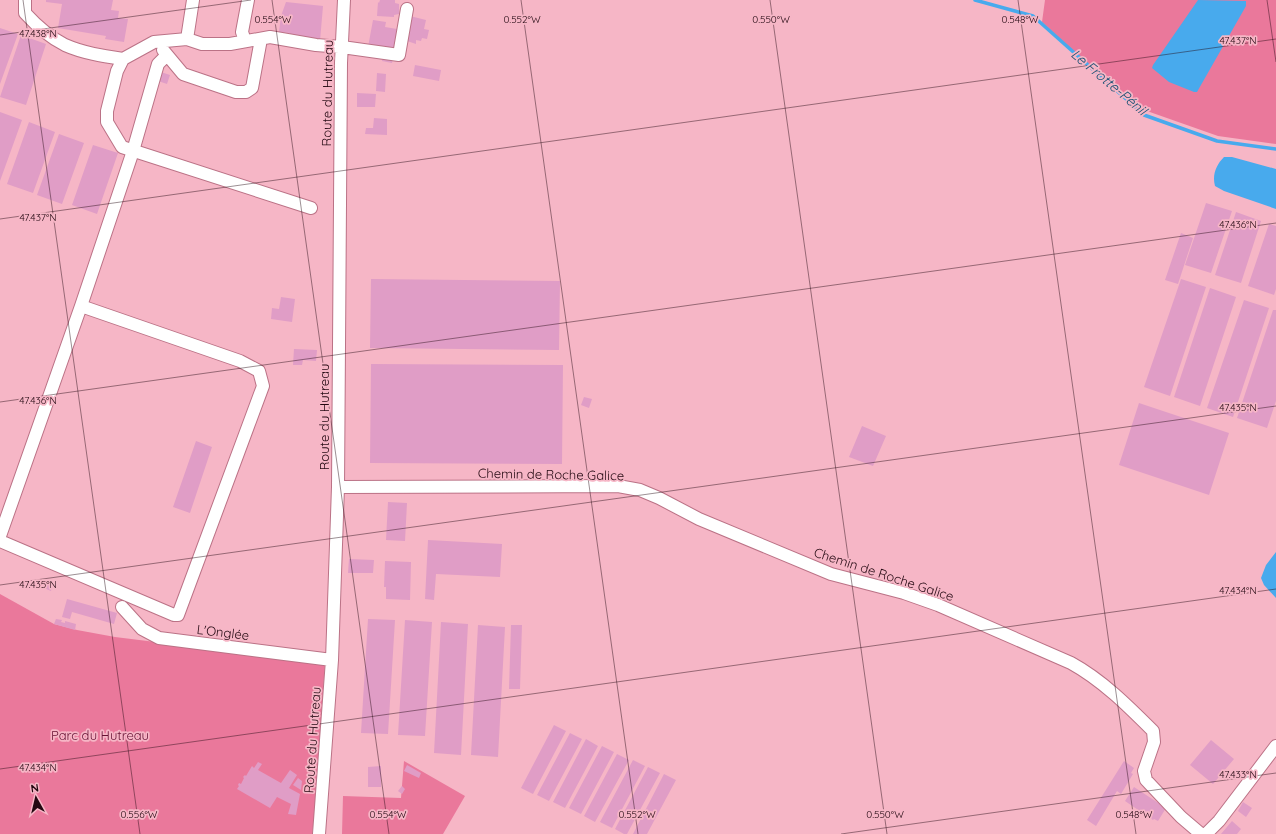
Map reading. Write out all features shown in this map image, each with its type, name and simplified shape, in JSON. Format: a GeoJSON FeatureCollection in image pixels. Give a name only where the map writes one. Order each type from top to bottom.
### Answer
{"type":"FeatureCollection","features":[{"type":"Feature","properties":{"kind":"street"},"geometry":{"type":"LineString","coordinates":[[25,0],[25,13],[36,24],[64,44],[93,54],[123,60]]}},
{"type":"Feature","properties":{"kind":"street"},"geometry":{"type":"LineString","coordinates":[[187,39],[193,0]]}},
{"type":"Feature","properties":{"kind":"street"},"geometry":{"type":"LineString","coordinates":[[245,41],[242,32],[248,0]]}},
{"type":"Feature","properties":{"kind":"street","name":"Route du Hutreau"},"geometry":{"type":"LineString","coordinates":[[319,834],[332,660],[338,487],[342,47],[344,0]]}},
{"type":"Feature","properties":{"kind":"street"},"geometry":{"type":"LineString","coordinates":[[311,208],[122,147],[107,122],[107,111],[117,71],[123,60],[154,42],[187,39],[202,44],[230,44],[270,37],[316,45],[398,55],[407,8]]}},
{"type":"Feature","properties":{"kind":"street"},"geometry":{"type":"LineString","coordinates":[[154,42],[183,74],[236,92],[246,92],[252,88],[261,39]]}},
{"type":"Feature","properties":{"kind":"street"},"geometry":{"type":"LineString","coordinates":[[81,306],[240,361],[259,371],[263,386],[178,615],[174,616],[0,541],[0,537],[81,306],[132,151],[158,64],[167,55]]}},
{"type":"Feature","properties":{"kind":"street","name":"Chemin de Roche Galice"},"geometry":{"type":"LineString","coordinates":[[338,487],[618,486],[640,490],[659,498],[699,520],[831,574],[904,593],[938,605],[1083,669],[1128,706],[1153,731],[1154,742],[1144,772],[1146,780],[1181,817],[1200,834]]}},
{"type":"Feature","properties":{"kind":"street","name":"L'Onglée"},"geometry":{"type":"LineString","coordinates":[[122,607],[142,629],[159,638],[332,660]]}},
{"type":"Feature","properties":{"kind":"street"},"geometry":{"type":"LineString","coordinates":[[1206,834],[1219,821],[1276,746]]}},
{"type":"Feature","properties":{"kind":"green space"},"geometry":{"type":"Polygon","coordinates":[[[1045,0],[1276,0],[1276,144],[1218,136],[1147,111],[1103,78],[1042,22],[1045,0]]]}},
{"type":"Feature","properties":{"kind":"green space","name":"Parc du Hutreau"},"geometry":{"type":"Polygon","coordinates":[[[0,594],[54,624],[77,630],[115,637],[325,663],[312,834],[0,834],[0,594]]]}},
{"type":"Feature","properties":{"kind":"green space"},"geometry":{"type":"Polygon","coordinates":[[[404,761],[465,796],[443,834],[342,834],[343,796],[401,798],[404,761]]]}},
{"type":"Feature","properties":{"kind":"water"},"geometry":{"type":"Polygon","coordinates":[[[1198,0],[1246,1],[1246,6],[1197,92],[1194,92],[1169,82],[1152,68],[1198,0]]]}},
{"type":"Feature","properties":{"kind":"water"},"geometry":{"type":"Polygon","coordinates":[[[1224,157],[1232,157],[1276,169],[1276,209],[1224,191],[1215,186],[1215,170],[1224,157]]]}},
{"type":"Feature","properties":{"kind":"water"},"geometry":{"type":"Polygon","coordinates":[[[1276,552],[1276,598],[1264,585],[1261,578],[1266,565],[1276,552]]]}},
{"type":"Feature","properties":{"kind":"building"},"geometry":{"type":"Polygon","coordinates":[[[46,0],[113,0],[111,10],[119,11],[118,18],[128,19],[124,42],[105,39],[106,36],[58,28],[62,4],[46,2],[46,0]]]}},
{"type":"Feature","properties":{"kind":"building"},"geometry":{"type":"Polygon","coordinates":[[[380,0],[395,0],[395,3],[399,4],[399,14],[394,15],[394,17],[377,16],[378,2],[379,3],[380,0]]]}},
{"type":"Feature","properties":{"kind":"building"},"geometry":{"type":"Polygon","coordinates":[[[286,2],[323,6],[320,41],[290,38],[290,33],[279,32],[281,16],[286,2]]]}},
{"type":"Feature","properties":{"kind":"building"},"geometry":{"type":"Polygon","coordinates":[[[410,16],[426,20],[424,29],[429,30],[427,39],[422,38],[421,41],[416,40],[416,44],[407,41],[410,16]]]}},
{"type":"Feature","properties":{"kind":"building"},"geometry":{"type":"Polygon","coordinates":[[[373,20],[386,22],[385,27],[397,29],[394,51],[368,47],[373,20]]]}},
{"type":"Feature","properties":{"kind":"building"},"geometry":{"type":"Polygon","coordinates":[[[0,28],[18,34],[0,84],[0,28]]]}},
{"type":"Feature","properties":{"kind":"building"},"geometry":{"type":"Polygon","coordinates":[[[21,35],[46,44],[26,105],[0,97],[21,35]]]}},
{"type":"Feature","properties":{"kind":"building"},"geometry":{"type":"Polygon","coordinates":[[[383,57],[393,59],[392,63],[382,61],[383,57]]]}},
{"type":"Feature","properties":{"kind":"building"},"geometry":{"type":"Polygon","coordinates":[[[415,65],[441,70],[439,81],[413,76],[415,65]]]}},
{"type":"Feature","properties":{"kind":"building"},"geometry":{"type":"Polygon","coordinates":[[[161,72],[170,75],[167,84],[158,81],[161,72]]]}},
{"type":"Feature","properties":{"kind":"building"},"geometry":{"type":"Polygon","coordinates":[[[377,73],[386,74],[385,92],[376,91],[377,73]]]}},
{"type":"Feature","properties":{"kind":"building"},"geometry":{"type":"Polygon","coordinates":[[[357,93],[376,94],[375,107],[357,107],[357,93]]]}},
{"type":"Feature","properties":{"kind":"building"},"geometry":{"type":"Polygon","coordinates":[[[0,112],[22,120],[0,181],[0,112]]]}},
{"type":"Feature","properties":{"kind":"building"},"geometry":{"type":"Polygon","coordinates":[[[374,118],[387,119],[387,135],[365,134],[366,128],[373,128],[374,118]]]}},
{"type":"Feature","properties":{"kind":"building"},"geometry":{"type":"Polygon","coordinates":[[[29,122],[55,132],[33,193],[7,184],[29,122]]]}},
{"type":"Feature","properties":{"kind":"building"},"geometry":{"type":"Polygon","coordinates":[[[59,134],[84,143],[62,204],[37,195],[59,134]]]}},
{"type":"Feature","properties":{"kind":"building"},"geometry":{"type":"Polygon","coordinates":[[[93,145],[118,153],[97,214],[72,205],[93,145]]]}},
{"type":"Feature","properties":{"kind":"building"},"geometry":{"type":"Polygon","coordinates":[[[1206,203],[1232,211],[1211,273],[1185,265],[1206,203]]]}},
{"type":"Feature","properties":{"kind":"building"},"geometry":{"type":"Polygon","coordinates":[[[1236,212],[1261,221],[1241,283],[1215,275],[1236,212]]]}},
{"type":"Feature","properties":{"kind":"building"},"geometry":{"type":"Polygon","coordinates":[[[1269,224],[1276,226],[1276,289],[1274,295],[1248,286],[1269,224]]]}},
{"type":"Feature","properties":{"kind":"building"},"geometry":{"type":"Polygon","coordinates":[[[1181,233],[1193,238],[1178,284],[1165,280],[1181,233]]]}},
{"type":"Feature","properties":{"kind":"building"},"geometry":{"type":"Polygon","coordinates":[[[371,279],[560,281],[559,350],[370,348],[371,279]]]}},
{"type":"Feature","properties":{"kind":"building"},"geometry":{"type":"Polygon","coordinates":[[[1181,279],[1206,287],[1170,396],[1144,387],[1181,279]]]}},
{"type":"Feature","properties":{"kind":"building"},"geometry":{"type":"Polygon","coordinates":[[[1210,288],[1236,297],[1200,406],[1174,397],[1210,288]]]}},
{"type":"Feature","properties":{"kind":"building"},"geometry":{"type":"Polygon","coordinates":[[[281,297],[295,299],[292,322],[271,319],[272,308],[279,309],[281,297]]]}},
{"type":"Feature","properties":{"kind":"building"},"geometry":{"type":"Polygon","coordinates":[[[1244,300],[1269,308],[1233,417],[1207,408],[1244,300]]]}},
{"type":"Feature","properties":{"kind":"building"},"geometry":{"type":"Polygon","coordinates":[[[1273,310],[1276,310],[1276,401],[1267,428],[1237,418],[1273,310]]]}},
{"type":"Feature","properties":{"kind":"building"},"geometry":{"type":"Polygon","coordinates":[[[294,349],[317,350],[316,361],[303,360],[302,365],[293,365],[294,349]]]}},
{"type":"Feature","properties":{"kind":"building"},"geometry":{"type":"Polygon","coordinates":[[[371,364],[563,365],[562,464],[370,463],[371,364]]]}},
{"type":"Feature","properties":{"kind":"building"},"geometry":{"type":"Polygon","coordinates":[[[584,397],[592,399],[589,408],[581,405],[584,397]]]}},
{"type":"Feature","properties":{"kind":"building"},"geometry":{"type":"Polygon","coordinates":[[[1139,403],[1229,433],[1209,495],[1119,465],[1139,403]]]}},
{"type":"Feature","properties":{"kind":"building"},"geometry":{"type":"Polygon","coordinates":[[[862,426],[886,436],[873,466],[849,457],[862,426]]]}},
{"type":"Feature","properties":{"kind":"building"},"geometry":{"type":"Polygon","coordinates":[[[196,441],[212,447],[190,513],[173,507],[196,441]]]}},
{"type":"Feature","properties":{"kind":"building"},"geometry":{"type":"Polygon","coordinates":[[[388,502],[407,503],[405,541],[386,540],[388,502]]]}},
{"type":"Feature","properties":{"kind":"building"},"geometry":{"type":"Polygon","coordinates":[[[428,540],[502,544],[500,577],[436,574],[434,600],[425,599],[428,540]]]}},
{"type":"Feature","properties":{"kind":"building"},"geometry":{"type":"Polygon","coordinates":[[[349,559],[374,560],[373,573],[348,573],[349,559]]]}},
{"type":"Feature","properties":{"kind":"building"},"geometry":{"type":"Polygon","coordinates":[[[385,561],[411,562],[410,600],[386,599],[386,587],[384,587],[385,561]]]}},
{"type":"Feature","properties":{"kind":"building"},"geometry":{"type":"Polygon","coordinates":[[[46,583],[52,586],[51,591],[44,588],[46,583]]]}},
{"type":"Feature","properties":{"kind":"building"},"geometry":{"type":"Polygon","coordinates":[[[67,599],[117,613],[114,624],[72,612],[70,619],[62,617],[67,599]]]}},
{"type":"Feature","properties":{"kind":"building"},"geometry":{"type":"Polygon","coordinates":[[[56,619],[62,620],[61,622],[65,623],[65,621],[76,624],[75,630],[54,624],[56,619]]]}},
{"type":"Feature","properties":{"kind":"building"},"geometry":{"type":"Polygon","coordinates":[[[368,619],[395,620],[388,734],[361,733],[368,619]]]}},
{"type":"Feature","properties":{"kind":"building"},"geometry":{"type":"Polygon","coordinates":[[[405,620],[432,622],[425,736],[398,735],[405,620]]]}},
{"type":"Feature","properties":{"kind":"building"},"geometry":{"type":"Polygon","coordinates":[[[441,622],[468,624],[461,755],[434,753],[441,622]]]}},
{"type":"Feature","properties":{"kind":"building"},"geometry":{"type":"Polygon","coordinates":[[[478,625],[505,627],[498,757],[471,755],[478,625]]]}},
{"type":"Feature","properties":{"kind":"building"},"geometry":{"type":"Polygon","coordinates":[[[511,625],[522,625],[520,689],[509,689],[511,625]]]}},
{"type":"Feature","properties":{"kind":"building"},"geometry":{"type":"Polygon","coordinates":[[[554,725],[566,731],[533,794],[521,788],[554,725]]]}},
{"type":"Feature","properties":{"kind":"building"},"geometry":{"type":"Polygon","coordinates":[[[570,733],[582,739],[549,801],[537,795],[570,733]]]}},
{"type":"Feature","properties":{"kind":"building"},"geometry":{"type":"Polygon","coordinates":[[[586,739],[598,746],[565,808],[553,802],[586,739]]]}},
{"type":"Feature","properties":{"kind":"building"},"geometry":{"type":"Polygon","coordinates":[[[1211,740],[1234,759],[1213,784],[1190,765],[1211,740]]]}},
{"type":"Feature","properties":{"kind":"building"},"geometry":{"type":"Polygon","coordinates":[[[602,746],[614,752],[581,814],[569,808],[602,746]]]}},
{"type":"Feature","properties":{"kind":"building"},"geometry":{"type":"Polygon","coordinates":[[[617,754],[629,760],[595,822],[584,816],[617,754]]]}},
{"type":"Feature","properties":{"kind":"building"},"geometry":{"type":"Polygon","coordinates":[[[633,760],[645,766],[612,828],[600,822],[633,760]]]}},
{"type":"Feature","properties":{"kind":"building"},"geometry":{"type":"Polygon","coordinates":[[[1124,761],[1134,768],[1131,773],[1133,774],[1121,794],[1117,791],[1096,826],[1087,820],[1124,761]]]}},
{"type":"Feature","properties":{"kind":"building"},"geometry":{"type":"Polygon","coordinates":[[[258,762],[262,764],[258,770],[281,783],[290,770],[297,775],[289,788],[300,794],[296,815],[288,814],[291,804],[277,797],[270,808],[237,789],[239,783],[241,784],[244,778],[243,777],[245,775],[246,776],[252,766],[254,768],[258,762]]]}},
{"type":"Feature","properties":{"kind":"building"},"geometry":{"type":"Polygon","coordinates":[[[407,765],[421,773],[419,778],[404,771],[407,765]]]}},
{"type":"Feature","properties":{"kind":"building"},"geometry":{"type":"Polygon","coordinates":[[[381,766],[381,787],[368,787],[368,767],[381,766]]]}},
{"type":"Feature","properties":{"kind":"building"},"geometry":{"type":"Polygon","coordinates":[[[648,767],[660,773],[627,834],[624,834],[615,829],[648,767]]]}},
{"type":"Feature","properties":{"kind":"building"},"geometry":{"type":"Polygon","coordinates":[[[664,774],[676,780],[647,834],[633,834],[664,774]]]}},
{"type":"Feature","properties":{"kind":"building"},"geometry":{"type":"Polygon","coordinates":[[[298,778],[302,781],[301,790],[293,785],[298,778]]]}},
{"type":"Feature","properties":{"kind":"building"},"geometry":{"type":"Polygon","coordinates":[[[402,786],[405,789],[402,794],[398,791],[402,786]]]}},
{"type":"Feature","properties":{"kind":"building"},"geometry":{"type":"Polygon","coordinates":[[[1134,787],[1166,808],[1158,821],[1153,820],[1125,801],[1134,787]]]}},
{"type":"Feature","properties":{"kind":"building"},"geometry":{"type":"Polygon","coordinates":[[[1243,802],[1252,808],[1246,817],[1238,811],[1243,802]]]}},
{"type":"Feature","properties":{"kind":"building"},"geometry":{"type":"Polygon","coordinates":[[[1232,821],[1241,829],[1237,834],[1221,834],[1232,821]]]}},
{"type":"Feature","properties":{"kind":"waterway","name":"Le Frotte-Pénil"},"geometry":{"type":"LineString","coordinates":[[975,0],[1033,16],[1144,115],[1217,141],[1276,149]]}}]}
